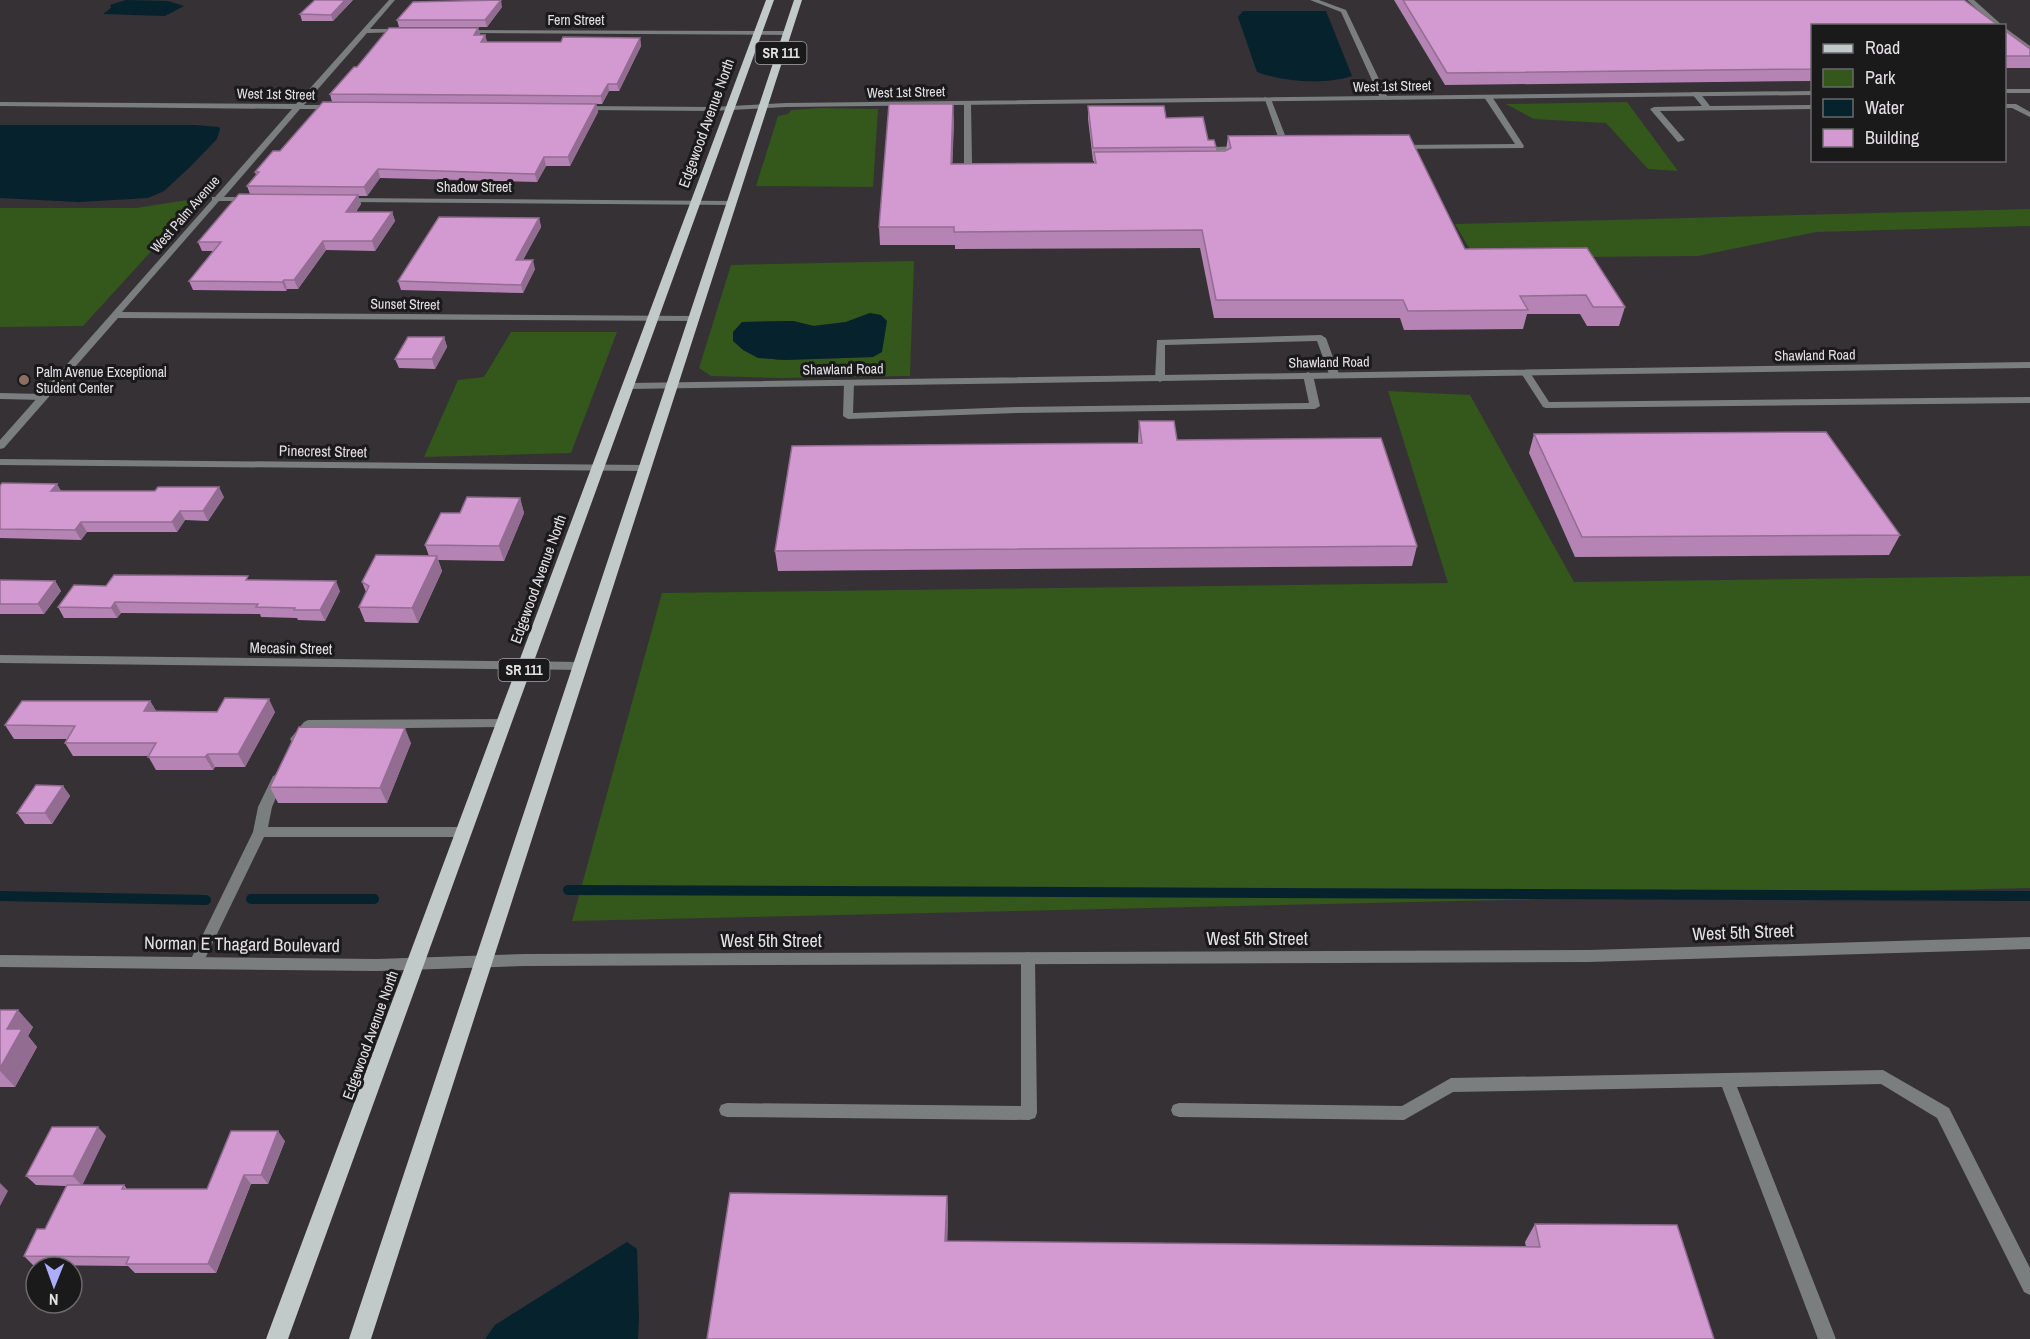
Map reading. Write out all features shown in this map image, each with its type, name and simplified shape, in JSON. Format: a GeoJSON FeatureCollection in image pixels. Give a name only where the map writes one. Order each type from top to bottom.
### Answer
{"type":"FeatureCollection","features":[{"type":"Feature","properties":{"kind":"main road","name":"Edgewood Avenue North"},"geometry":{"type":"LineString","coordinates":[[277,1339],[770,0]]}},
{"type":"Feature","properties":{"kind":"main road","name":"SR 111"},"geometry":{"type":"LineString","coordinates":[[360,1339],[798,0]]}},
{"type":"Feature","properties":{"kind":"street","name":"West Palm Avenue"},"geometry":{"type":"LineString","coordinates":[[0,446],[392,0]]}},
{"type":"Feature","properties":{"kind":"street"},"geometry":{"type":"LineString","coordinates":[[1313,0],[1344,11],[1384,98]]}},
{"type":"Feature","properties":{"kind":"street"},"geometry":{"type":"LineString","coordinates":[[1970,0],[1998,24]]}},
{"type":"Feature","properties":{"kind":"street"},"geometry":{"type":"LineString","coordinates":[[364,30],[411,31]]}},
{"type":"Feature","properties":{"kind":"street","name":"Fern Street"},"geometry":{"type":"LineString","coordinates":[[458,31],[787,33]]}},
{"type":"Feature","properties":{"kind":"street"},"geometry":{"type":"LineString","coordinates":[[2006,31],[2030,49]]}},
{"type":"Feature","properties":{"kind":"street"},"geometry":{"type":"LineString","coordinates":[[2006,91],[2030,91]]}},
{"type":"Feature","properties":{"kind":"street"},"geometry":{"type":"LineString","coordinates":[[1783,93],[1797,107]]}},
{"type":"Feature","properties":{"kind":"street","name":"West 1st Street"},"geometry":{"type":"LineString","coordinates":[[570,108],[1811,93]]}},
{"type":"Feature","properties":{"kind":"street"},"geometry":{"type":"LineString","coordinates":[[1696,94],[1708,108]]}},
{"type":"Feature","properties":{"kind":"street"},"geometry":{"type":"LineString","coordinates":[[1391,147],[1520,146],[1488,97]]}},
{"type":"Feature","properties":{"kind":"street"},"geometry":{"type":"LineString","coordinates":[[1267,99],[1286,148]]}},
{"type":"Feature","properties":{"kind":"street"},"geometry":{"type":"LineString","coordinates":[[967,103],[968,166],[991,166]]}},
{"type":"Feature","properties":{"kind":"street","name":"West 1st Street"},"geometry":{"type":"LineString","coordinates":[[0,104],[345,107]]}},
{"type":"Feature","properties":{"kind":"street"},"geometry":{"type":"LineString","coordinates":[[2006,106],[2013,106],[2030,115]]}},
{"type":"Feature","properties":{"kind":"street"},"geometry":{"type":"LineString","coordinates":[[1681,140],[1654,109],[1811,107]]}},
{"type":"Feature","properties":{"kind":"street"},"geometry":{"type":"LineString","coordinates":[[1211,164],[1223,164],[1218,148],[1252,148]]}},
{"type":"Feature","properties":{"kind":"street"},"geometry":{"type":"LineString","coordinates":[[1275,148],[1298,148]]}},
{"type":"Feature","properties":{"kind":"street"},"geometry":{"type":"LineString","coordinates":[[215,199],[265,200]]}},
{"type":"Feature","properties":{"kind":"street","name":"Shadow Street"},"geometry":{"type":"LineString","coordinates":[[335,200],[732,202]]}},
{"type":"Feature","properties":{"kind":"street","name":"Sunset Street"},"geometry":{"type":"LineString","coordinates":[[116,315],[694,319]]}},
{"type":"Feature","properties":{"kind":"street"},"geometry":{"type":"LineString","coordinates":[[1160,379],[1160,342],[1322,338],[1334,374]]}},
{"type":"Feature","properties":{"kind":"street","name":"Shawland Road"},"geometry":{"type":"LineString","coordinates":[[628,386],[1160,379],[1334,374],[2030,366]]}},
{"type":"Feature","properties":{"kind":"street"},"geometry":{"type":"LineString","coordinates":[[1526,373],[1546,405],[2030,400]]}},
{"type":"Feature","properties":{"kind":"street"},"geometry":{"type":"LineString","coordinates":[[849,383],[848,416],[1017,410],[1315,406],[1308,375]]}},
{"type":"Feature","properties":{"kind":"street"},"geometry":{"type":"LineString","coordinates":[[0,396],[43,397]]}},
{"type":"Feature","properties":{"kind":"street","name":"Pinecrest Street"},"geometry":{"type":"LineString","coordinates":[[0,462],[646,468]]}},
{"type":"Feature","properties":{"kind":"street","name":"Mecasin Street"},"geometry":{"type":"LineString","coordinates":[[0,658],[581,666]]}},
{"type":"Feature","properties":{"kind":"street"},"geometry":{"type":"LineString","coordinates":[[292,747],[296,737],[308,724],[504,723]]}},
{"type":"Feature","properties":{"kind":"street"},"geometry":{"type":"LineString","coordinates":[[196,963],[260,832],[266,807],[283,767]]}},
{"type":"Feature","properties":{"kind":"street"},"geometry":{"type":"LineString","coordinates":[[260,832],[464,832]]}},
{"type":"Feature","properties":{"kind":"street","name":"West 5th Street"},"geometry":{"type":"LineString","coordinates":[[484,961],[1589,956],[2030,943]]}},
{"type":"Feature","properties":{"kind":"street"},"geometry":{"type":"LineString","coordinates":[[727,1110],[1029,1113],[1028,958]]}},
{"type":"Feature","properties":{"kind":"street","name":"Norman E Thagard Boulevard"},"geometry":{"type":"LineString","coordinates":[[0,960],[196,963],[484,961]]}},
{"type":"Feature","properties":{"kind":"street"},"geometry":{"type":"LineString","coordinates":[[1179,1110],[1404,1113],[1450,1085],[1883,1077],[1943,1113],[2030,1286]]}},
{"type":"Feature","properties":{"kind":"street"},"geometry":{"type":"LineString","coordinates":[[1727,1080],[1827,1339]]}},
{"type":"Feature","properties":{"kind":"green space"},"geometry":{"type":"Polygon","coordinates":[[[1627,102],[1678,171],[1648,169],[1606,123],[1534,119],[1506,104],[1627,102]]]}},
{"type":"Feature","properties":{"kind":"green space"},"geometry":{"type":"Polygon","coordinates":[[[878,109],[873,187],[756,186],[778,116],[788,114],[791,110],[878,109]]]}},
{"type":"Feature","properties":{"kind":"green space"},"geometry":{"type":"Polygon","coordinates":[[[200,198],[83,326],[0,327],[0,208],[136,208],[200,198]]]}},
{"type":"Feature","properties":{"kind":"green space"},"geometry":{"type":"Polygon","coordinates":[[[2030,209],[2030,226],[1816,232],[1698,256],[1475,258],[1455,224],[2030,209]]]}},
{"type":"Feature","properties":{"kind":"green space"},"geometry":{"type":"Polygon","coordinates":[[[914,261],[910,376],[779,378],[711,376],[699,368],[731,265],[914,261]],[[870,313],[846,322],[813,326],[793,321],[742,322],[776,360],[873,357],[870,313]]]}},
{"type":"Feature","properties":{"kind":"green space"},"geometry":{"type":"Polygon","coordinates":[[[511,332],[617,332],[571,453],[424,457],[458,380],[484,377],[511,332]]]}},
{"type":"Feature","properties":{"kind":"green space"},"geometry":{"type":"Polygon","coordinates":[[[1388,391],[1470,395],[1574,582],[2030,576],[2030,888],[572,921],[662,593],[1448,583],[1388,391]]]}},
{"type":"Feature","properties":{"kind":"water"},"geometry":{"type":"Polygon","coordinates":[[[126,0],[168,1],[184,6],[165,16],[103,14],[111,8],[110,5],[126,0]]]}},
{"type":"Feature","properties":{"kind":"water"},"geometry":{"type":"Polygon","coordinates":[[[1243,11],[1326,11],[1352,76],[1329,81],[1304,81],[1257,72],[1238,17],[1243,11]]]}},
{"type":"Feature","properties":{"kind":"water"},"geometry":{"type":"Polygon","coordinates":[[[0,125],[195,125],[219,127],[220,129],[217,139],[164,191],[148,198],[79,202],[0,198],[0,125]]]}},
{"type":"Feature","properties":{"kind":"water"},"geometry":{"type":"Polygon","coordinates":[[[870,313],[881,315],[887,321],[882,352],[873,357],[786,360],[758,358],[743,350],[733,341],[733,332],[742,322],[793,321],[814,326],[846,322],[870,313]]]}},
{"type":"Feature","properties":{"kind":"water"},"geometry":{"type":"Polygon","coordinates":[[[627,1242],[637,1249],[638,1339],[485,1339],[495,1325],[627,1242]]]}},
{"type":"Feature","properties":{"kind":"building"},"geometry":{"type":"Polygon","coordinates":[[[315,0],[345,0],[331,15],[300,14],[315,0]]]}},
{"type":"Feature","properties":{"kind":"building"},"geometry":{"type":"Polygon","coordinates":[[[501,0],[485,20],[397,20],[413,2],[501,0]]]}},
{"type":"Feature","properties":{"kind":"building"},"geometry":{"type":"Polygon","coordinates":[[[1403,0],[1964,0],[1996,24],[1811,24],[1811,69],[1447,73],[1403,0]]]}},
{"type":"Feature","properties":{"kind":"building"},"geometry":{"type":"Polygon","coordinates":[[[389,28],[478,28],[474,35],[485,35],[481,42],[561,42],[563,37],[640,38],[617,84],[608,84],[601,96],[330,94],[354,67],[357,67],[389,28]]]}},
{"type":"Feature","properties":{"kind":"building"},"geometry":{"type":"Polygon","coordinates":[[[2006,31],[2030,49],[2030,56],[2006,56],[2006,31]]]}},
{"type":"Feature","properties":{"kind":"building"},"geometry":{"type":"Polygon","coordinates":[[[323,102],[596,104],[568,157],[544,157],[535,174],[378,169],[364,187],[247,186],[259,172],[255,172],[273,151],[280,151],[323,102]]]}},
{"type":"Feature","properties":{"kind":"building"},"geometry":{"type":"Polygon","coordinates":[[[889,104],[953,104],[951,164],[1096,163],[1094,152],[1225,151],[1231,148],[1228,136],[1409,135],[1465,249],[1587,248],[1625,307],[1593,307],[1586,295],[1520,296],[1528,310],[1408,311],[1403,300],[1216,300],[1202,230],[954,232],[954,227],[879,227],[889,104]]]}},
{"type":"Feature","properties":{"kind":"building"},"geometry":{"type":"Polygon","coordinates":[[[1088,106],[1164,106],[1166,118],[1203,117],[1208,140],[1214,140],[1216,147],[1093,148],[1088,106]]]}},
{"type":"Feature","properties":{"kind":"building"},"geometry":{"type":"Polygon","coordinates":[[[239,194],[358,195],[346,212],[392,212],[372,241],[323,241],[294,280],[282,282],[189,281],[221,242],[198,242],[239,194]]]}},
{"type":"Feature","properties":{"kind":"building"},"geometry":{"type":"Polygon","coordinates":[[[439,217],[539,218],[516,260],[533,260],[521,285],[398,281],[439,217]]]}},
{"type":"Feature","properties":{"kind":"building"},"geometry":{"type":"Polygon","coordinates":[[[408,337],[444,337],[432,359],[395,359],[408,337]]]}},
{"type":"Feature","properties":{"kind":"building"},"geometry":{"type":"Polygon","coordinates":[[[1139,421],[1174,421],[1177,440],[1381,438],[1417,546],[775,551],[792,446],[1142,443],[1139,421]]]}},
{"type":"Feature","properties":{"kind":"building"},"geometry":{"type":"Polygon","coordinates":[[[1826,432],[1900,535],[1582,537],[1534,434],[1826,432]]]}},
{"type":"Feature","properties":{"kind":"building"},"geometry":{"type":"Polygon","coordinates":[[[2,483],[57,484],[51,491],[155,491],[158,487],[219,487],[203,511],[180,511],[172,522],[81,522],[75,530],[0,529],[0,486],[2,483]]]}},
{"type":"Feature","properties":{"kind":"building"},"geometry":{"type":"Polygon","coordinates":[[[467,497],[520,498],[499,546],[425,545],[441,513],[460,513],[467,497]]]}},
{"type":"Feature","properties":{"kind":"building"},"geometry":{"type":"Polygon","coordinates":[[[376,555],[437,556],[412,608],[359,607],[369,586],[362,582],[376,555]]]}},
{"type":"Feature","properties":{"kind":"building"},"geometry":{"type":"Polygon","coordinates":[[[114,575],[248,576],[246,580],[336,581],[320,610],[256,607],[258,604],[115,602],[111,608],[58,607],[74,585],[106,586],[114,575]]]}},
{"type":"Feature","properties":{"kind":"building"},"geometry":{"type":"Polygon","coordinates":[[[0,580],[55,581],[38,604],[0,604],[0,580]]]}},
{"type":"Feature","properties":{"kind":"building"},"geometry":{"type":"Polygon","coordinates":[[[225,698],[269,699],[238,754],[208,754],[205,757],[148,757],[156,743],[65,743],[75,726],[5,725],[22,701],[150,701],[144,711],[217,712],[225,698]]]}},
{"type":"Feature","properties":{"kind":"building"},"geometry":{"type":"Polygon","coordinates":[[[299,727],[405,728],[380,788],[270,787],[299,727]]]}},
{"type":"Feature","properties":{"kind":"building"},"geometry":{"type":"Polygon","coordinates":[[[36,785],[63,786],[45,813],[17,813],[36,785]]]}},
{"type":"Feature","properties":{"kind":"building"},"geometry":{"type":"Polygon","coordinates":[[[0,1010],[18,1010],[7,1029],[22,1029],[0,1068],[0,1010]]]}},
{"type":"Feature","properties":{"kind":"building"},"geometry":{"type":"Polygon","coordinates":[[[52,1127],[98,1127],[73,1176],[26,1176],[52,1127]]]}},
{"type":"Feature","properties":{"kind":"building"},"geometry":{"type":"Polygon","coordinates":[[[231,1131],[278,1131],[261,1175],[244,1175],[208,1264],[126,1264],[129,1257],[24,1255],[37,1229],[45,1229],[67,1185],[124,1185],[122,1189],[207,1189],[231,1131]]]}},
{"type":"Feature","properties":{"kind":"building"},"geometry":{"type":"Polygon","coordinates":[[[730,1193],[947,1196],[945,1241],[1540,1247],[1535,1224],[1677,1225],[1714,1339],[707,1339],[730,1193]]]}},
{"type":"Feature","properties":{"kind":"waterway"},"geometry":{"type":"LineString","coordinates":[[568,890],[2030,896]]}},
{"type":"Feature","properties":{"kind":"waterway"},"geometry":{"type":"LineString","coordinates":[[0,896],[206,900]]}},
{"type":"Feature","properties":{"kind":"waterway"},"geometry":{"type":"LineString","coordinates":[[251,899],[374,899]]}},
{"type":"Feature","properties":{"kind":"place","name":"Palm Avenue Exceptional Student Center"},"geometry":{"type":"Point","coordinates":[24,380]}}]}
